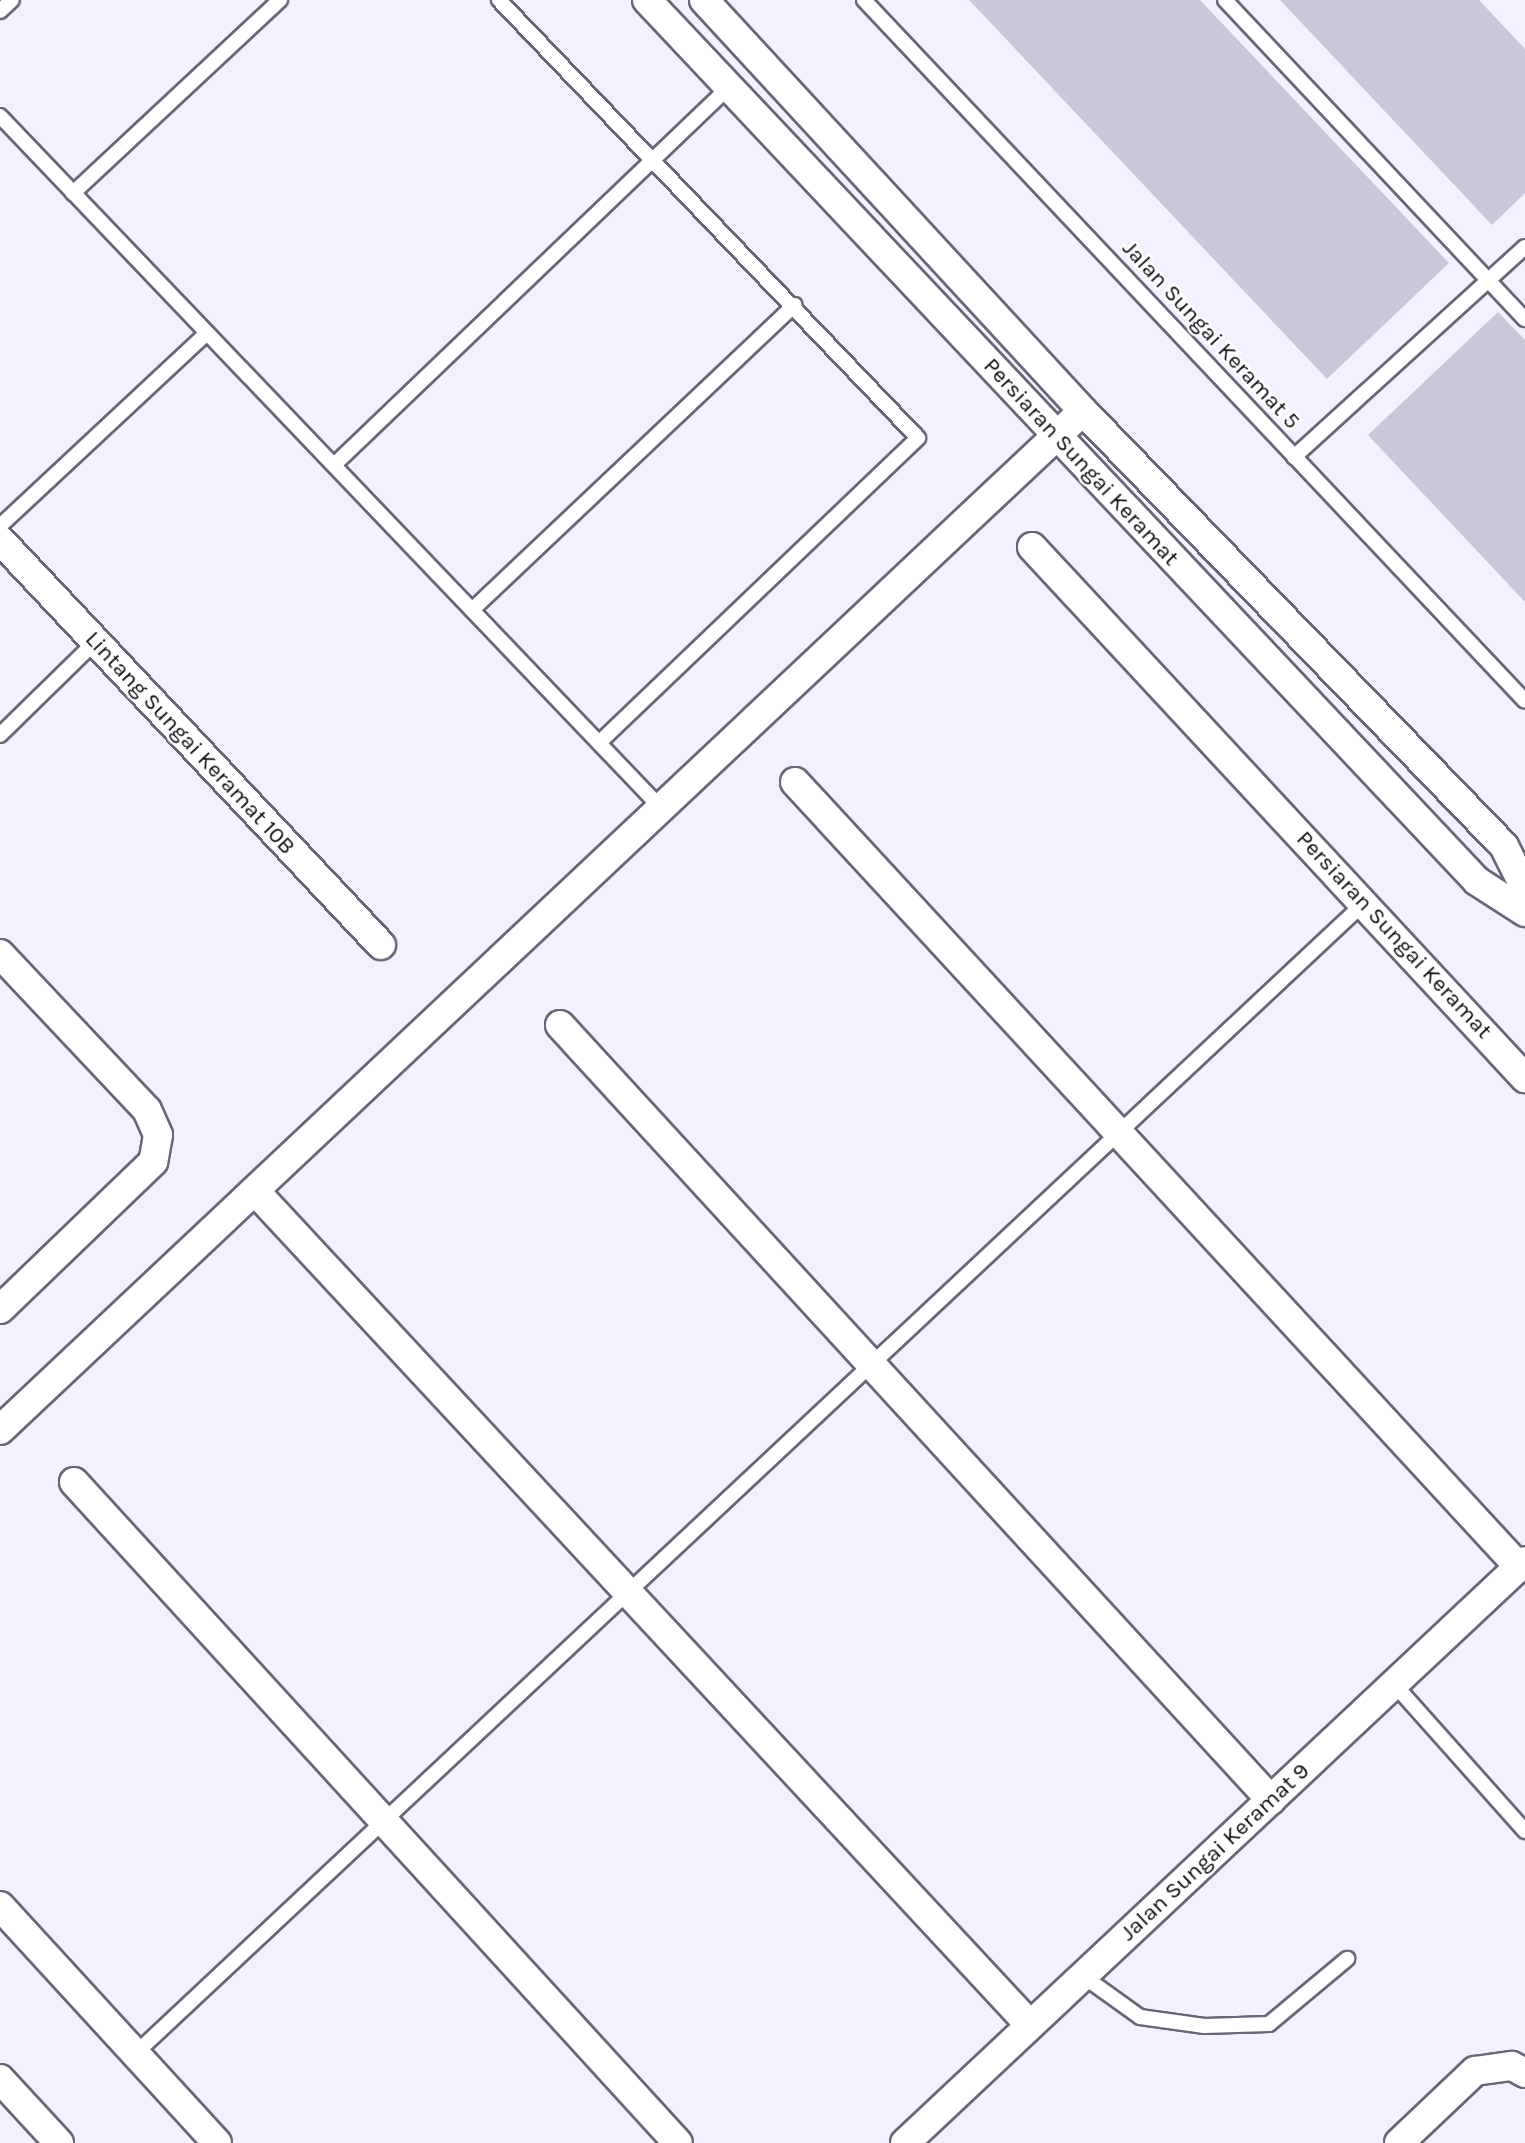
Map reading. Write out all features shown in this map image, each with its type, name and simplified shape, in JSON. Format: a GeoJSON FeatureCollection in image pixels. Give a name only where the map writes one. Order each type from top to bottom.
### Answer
{"type":"FeatureCollection","features":[{"type":"Feature","properties":{"kind":"street","name":"Persiaran Sungai Keramat"},"geometry":{"type":"LineString","coordinates":[[647,0],[1477,881],[1525,912]]}},
{"type":"Feature","properties":{"kind":"street","name":"Persiaran Sungai Keramat"},"geometry":{"type":"LineString","coordinates":[[704,0],[1083,411],[1504,845],[1525,888]]}},
{"type":"Feature","properties":{"kind":"street"},"geometry":{"type":"LineString","coordinates":[[0,1430],[1058,438],[1083,411]]}},
{"type":"Feature","properties":{"kind":"street","name":"Lintang Sungai Keramat 10B"},"geometry":{"type":"LineString","coordinates":[[0,540],[381,945]]}},
{"type":"Feature","properties":{"kind":"street","name":"Persiaran Sungai Keramat"},"geometry":{"type":"LineString","coordinates":[[1032,547],[1525,1078]]}},
{"type":"Feature","properties":{"kind":"street"},"geometry":{"type":"LineString","coordinates":[[795,782],[1522,1564]]}},
{"type":"Feature","properties":{"kind":"street"},"geometry":{"type":"LineString","coordinates":[[0,954],[147,1110],[158,1135],[153,1161],[0,1309]]}},
{"type":"Feature","properties":{"kind":"street"},"geometry":{"type":"LineString","coordinates":[[560,1025],[1271,1800]]}},
{"type":"Feature","properties":{"kind":"street"},"geometry":{"type":"LineString","coordinates":[[255,1191],[1030,2025]]}},
{"type":"Feature","properties":{"kind":"street"},"geometry":{"type":"LineString","coordinates":[[74,1482],[678,2143]]}},
{"type":"Feature","properties":{"kind":"street","name":"Jalan Sungai Keramat 9"},"geometry":{"type":"LineString","coordinates":[[905,2143],[1522,1564]]}},
{"type":"Feature","properties":{"kind":"street"},"geometry":{"type":"LineString","coordinates":[[0,1906],[217,2143]]}},
{"type":"Feature","properties":{"kind":"street"},"geometry":{"type":"LineString","coordinates":[[1399,2143],[1475,2071],[1512,2066],[1525,2073]]}},
{"type":"Feature","properties":{"kind":"street"},"geometry":{"type":"LineString","coordinates":[[0,2079],[57,2142]]}},
{"type":"Feature","properties":{"kind":"lane"},"geometry":{"type":"LineString","coordinates":[[0,11],[12,0]]}},
{"type":"Feature","properties":{"kind":"lane"},"geometry":{"type":"LineString","coordinates":[[73,193],[280,0]]}},
{"type":"Feature","properties":{"kind":"lane"},"geometry":{"type":"LineString","coordinates":[[499,0],[794,305],[918,438],[599,743]]}},
{"type":"Feature","properties":{"kind":"lane","name":"Jalan Sungai Keramat 5"},"geometry":{"type":"LineString","coordinates":[[864,0],[1525,701]]}},
{"type":"Feature","properties":{"kind":"lane"},"geometry":{"type":"LineString","coordinates":[[1225,0],[1525,320]]}},
{"type":"Feature","properties":{"kind":"lane"},"geometry":{"type":"LineString","coordinates":[[334,465],[729,87]]}},
{"type":"Feature","properties":{"kind":"lane"},"geometry":{"type":"LineString","coordinates":[[0,116],[662,809]]}},
{"type":"Feature","properties":{"kind":"lane"},"geometry":{"type":"LineString","coordinates":[[1294,457],[1525,247]]}},
{"type":"Feature","properties":{"kind":"lane"},"geometry":{"type":"LineString","coordinates":[[472,610],[794,305]]}},
{"type":"Feature","properties":{"kind":"lane"},"geometry":{"type":"LineString","coordinates":[[0,526],[207,333]]}},
{"type":"Feature","properties":{"kind":"lane"},"geometry":{"type":"LineString","coordinates":[[0,734],[95,642]]}},
{"type":"Feature","properties":{"kind":"lane"},"geometry":{"type":"LineString","coordinates":[[135,2054],[1364,902]]}},
{"type":"Feature","properties":{"kind":"lane"},"geometry":{"type":"LineString","coordinates":[[1394,1684],[1525,1831]]}},
{"type":"Feature","properties":{"kind":"lane"},"geometry":{"type":"LineString","coordinates":[[1083,1976],[1140,2017],[1204,2026],[1269,2024],[1347,1959]]}},
{"type":"Feature","properties":{"kind":"building"},"geometry":{"type":"Polygon","coordinates":[[[969,0],[1200,0],[1449,263],[1327,379],[969,0]]]}},
{"type":"Feature","properties":{"kind":"building"},"geometry":{"type":"Polygon","coordinates":[[[1280,0],[1479,0],[1525,49],[1525,193],[1492,225],[1280,0]]]}},
{"type":"Feature","properties":{"kind":"building"},"geometry":{"type":"Polygon","coordinates":[[[1498,312],[1525,340],[1525,602],[1368,435],[1498,312]]]}}]}
